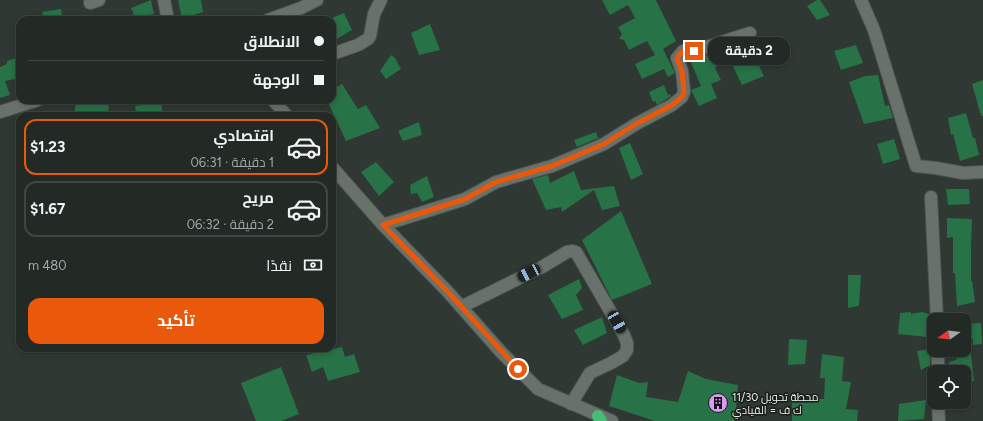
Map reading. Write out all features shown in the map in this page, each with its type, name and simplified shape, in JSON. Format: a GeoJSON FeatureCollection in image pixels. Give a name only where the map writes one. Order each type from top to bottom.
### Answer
{"type":"FeatureCollection","features":[{"type":"Feature","properties":{"kind":"street"},"geometry":{"type":"LineString","coordinates":[[164,0],[167,16]]}},
{"type":"Feature","properties":{"kind":"street"},"geometry":{"type":"LineString","coordinates":[[279,16],[301,8],[315,0]]}},
{"type":"Feature","properties":{"kind":"street"},"geometry":{"type":"LineString","coordinates":[[336,53],[368,40],[374,14],[381,0]]}},
{"type":"Feature","properties":{"kind":"street"},"geometry":{"type":"LineString","coordinates":[[861,0],[874,30],[916,166],[963,173],[983,172]]}},
{"type":"Feature","properties":{"kind":"street"},"geometry":{"type":"LineString","coordinates":[[383,225],[465,199],[496,182],[552,166],[604,144],[636,124],[672,105],[682,97],[684,92],[682,71],[677,58],[683,51],[694,51],[750,33]]}},
{"type":"Feature","properties":{"kind":"street"},"geometry":{"type":"LineString","coordinates":[[0,112],[25,104]]}},
{"type":"Feature","properties":{"kind":"street"},"geometry":{"type":"LineString","coordinates":[[276,104],[284,112]]}},
{"type":"Feature","properties":{"kind":"street"},"geometry":{"type":"LineString","coordinates":[[336,172],[383,225],[538,390],[600,418],[612,421]]}},
{"type":"Feature","properties":{"kind":"street"},"geometry":{"type":"LineString","coordinates":[[931,197],[937,313]]}},
{"type":"Feature","properties":{"kind":"street"},"geometry":{"type":"LineString","coordinates":[[461,307],[542,267],[567,252],[572,250],[576,252],[624,335],[627,343],[627,350],[623,356],[617,360],[590,373],[571,404]]}},
{"type":"Feature","properties":{"kind":"street"},"geometry":{"type":"LineString","coordinates":[[938,409],[939,421]]}},
{"type":"Feature","properties":{"kind":"building"},"geometry":{"type":"Polygon","coordinates":[[[151,0],[154,14],[136,16],[131,8],[151,0]]]}},
{"type":"Feature","properties":{"kind":"building"},"geometry":{"type":"Polygon","coordinates":[[[178,0],[201,0],[203,12],[191,16],[181,16],[178,0]]]}},
{"type":"Feature","properties":{"kind":"building"},"geometry":{"type":"Polygon","coordinates":[[[602,0],[656,0],[676,41],[663,49],[675,73],[668,77],[664,69],[642,79],[635,64],[655,55],[647,41],[629,50],[624,40],[619,39],[622,34],[618,27],[635,18],[628,5],[610,15],[602,0]]]}},
{"type":"Feature","properties":{"kind":"building"},"geometry":{"type":"Polygon","coordinates":[[[817,0],[820,0],[830,15],[817,20],[807,6],[817,0]]]}},
{"type":"Feature","properties":{"kind":"building"},"geometry":{"type":"Polygon","coordinates":[[[61,9],[62,16],[43,16],[42,12],[61,9]]]}},
{"type":"Feature","properties":{"kind":"building"},"geometry":{"type":"Polygon","coordinates":[[[344,13],[352,30],[336,39],[336,16],[344,13]]]}},
{"type":"Feature","properties":{"kind":"building"},"geometry":{"type":"Polygon","coordinates":[[[430,24],[440,50],[419,55],[411,33],[430,24]]]}},
{"type":"Feature","properties":{"kind":"building"},"geometry":{"type":"Polygon","coordinates":[[[747,42],[764,76],[742,85],[727,54],[715,68],[721,80],[711,84],[717,98],[699,106],[691,90],[701,86],[690,60],[715,52],[716,55],[731,47],[747,42]]]}},
{"type":"Feature","properties":{"kind":"building"},"geometry":{"type":"Polygon","coordinates":[[[856,45],[863,63],[841,70],[834,51],[856,45]]]}},
{"type":"Feature","properties":{"kind":"building"},"geometry":{"type":"Polygon","coordinates":[[[391,55],[395,58],[401,69],[386,79],[380,71],[391,55]]]}},
{"type":"Feature","properties":{"kind":"building"},"geometry":{"type":"Polygon","coordinates":[[[16,58],[16,79],[5,81],[10,95],[0,98],[0,67],[7,64],[7,61],[16,58]]]}},
{"type":"Feature","properties":{"kind":"building"},"geometry":{"type":"Polygon","coordinates":[[[878,75],[885,106],[889,105],[893,118],[864,124],[849,82],[865,76],[878,75]]]}},
{"type":"Feature","properties":{"kind":"building"},"geometry":{"type":"Polygon","coordinates":[[[983,80],[983,116],[981,116],[972,84],[983,80]]]}},
{"type":"Feature","properties":{"kind":"building"},"geometry":{"type":"Polygon","coordinates":[[[342,84],[358,109],[366,105],[380,128],[346,141],[336,119],[336,112],[333,112],[329,104],[336,104],[336,88],[342,84]]]}},
{"type":"Feature","properties":{"kind":"building"},"geometry":{"type":"Polygon","coordinates":[[[664,85],[668,95],[670,94],[671,96],[657,105],[655,101],[653,102],[649,92],[664,85]]]}},
{"type":"Feature","properties":{"kind":"building"},"geometry":{"type":"Polygon","coordinates":[[[76,104],[106,104],[109,106],[108,112],[74,112],[76,104]]]}},
{"type":"Feature","properties":{"kind":"building"},"geometry":{"type":"Polygon","coordinates":[[[161,104],[162,112],[136,112],[135,106],[161,104]]]}},
{"type":"Feature","properties":{"kind":"building"},"geometry":{"type":"Polygon","coordinates":[[[966,113],[973,138],[975,138],[979,155],[960,161],[953,134],[951,135],[948,118],[966,113]]]}},
{"type":"Feature","properties":{"kind":"building"},"geometry":{"type":"Polygon","coordinates":[[[419,122],[422,135],[403,141],[398,131],[419,122]]]}},
{"type":"Feature","properties":{"kind":"building"},"geometry":{"type":"Polygon","coordinates":[[[596,132],[598,138],[577,147],[574,140],[596,132]]]}},
{"type":"Feature","properties":{"kind":"building"},"geometry":{"type":"Polygon","coordinates":[[[894,139],[900,159],[883,164],[877,144],[894,139]]]}},
{"type":"Feature","properties":{"kind":"building"},"geometry":{"type":"Polygon","coordinates":[[[630,143],[643,174],[631,180],[619,148],[630,143]]]}},
{"type":"Feature","properties":{"kind":"building"},"geometry":{"type":"Polygon","coordinates":[[[376,162],[394,182],[379,196],[361,172],[376,162]]]}},
{"type":"Feature","properties":{"kind":"building"},"geometry":{"type":"Polygon","coordinates":[[[574,171],[581,190],[614,186],[620,206],[602,210],[594,190],[562,212],[561,207],[546,210],[532,179],[548,175],[550,183],[574,171]]]}},
{"type":"Feature","properties":{"kind":"building"},"geometry":{"type":"Polygon","coordinates":[[[427,176],[434,197],[422,202],[417,193],[411,194],[410,185],[427,176]]]}},
{"type":"Feature","properties":{"kind":"building"},"geometry":{"type":"Polygon","coordinates":[[[946,189],[969,189],[970,204],[948,205],[946,189]]]}},
{"type":"Feature","properties":{"kind":"building"},"geometry":{"type":"Polygon","coordinates":[[[621,211],[652,284],[612,300],[582,240],[621,211]]]}},
{"type":"Feature","properties":{"kind":"building"},"geometry":{"type":"Polygon","coordinates":[[[947,218],[972,219],[971,281],[975,302],[957,306],[955,273],[953,273],[953,237],[947,238],[947,218]]]}},
{"type":"Feature","properties":{"kind":"building"},"geometry":{"type":"Polygon","coordinates":[[[848,275],[861,275],[859,306],[848,308],[848,275]]]}},
{"type":"Feature","properties":{"kind":"building"},"geometry":{"type":"Polygon","coordinates":[[[579,279],[582,288],[576,295],[583,310],[562,319],[548,295],[579,279]]]}},
{"type":"Feature","properties":{"kind":"building"},"geometry":{"type":"Polygon","coordinates":[[[911,312],[911,314],[922,312],[927,313],[927,337],[898,334],[900,313],[911,312]]]}},
{"type":"Feature","properties":{"kind":"building"},"geometry":{"type":"Polygon","coordinates":[[[602,317],[607,333],[583,345],[574,330],[602,317]]]}},
{"type":"Feature","properties":{"kind":"building"},"geometry":{"type":"Polygon","coordinates":[[[981,323],[982,344],[973,345],[973,339],[971,339],[971,324],[981,323]]]}},
{"type":"Feature","properties":{"kind":"building"},"geometry":{"type":"Polygon","coordinates":[[[789,339],[807,340],[805,364],[788,365],[789,339]]]}},
{"type":"Feature","properties":{"kind":"building"},"geometry":{"type":"Polygon","coordinates":[[[342,347],[345,357],[354,354],[360,372],[328,381],[323,367],[312,372],[306,355],[320,352],[336,352],[336,348],[342,347]]]}},
{"type":"Feature","properties":{"kind":"building"},"geometry":{"type":"Polygon","coordinates":[[[927,350],[927,357],[930,357],[930,365],[927,365],[927,367],[921,370],[917,351],[927,350]]]}},
{"type":"Feature","properties":{"kind":"building"},"geometry":{"type":"Polygon","coordinates":[[[822,354],[844,357],[842,381],[851,382],[846,409],[858,410],[857,421],[792,421],[792,399],[824,399],[825,378],[820,378],[822,354]]]}},
{"type":"Feature","properties":{"kind":"building"},"geometry":{"type":"Polygon","coordinates":[[[971,355],[974,381],[971,381],[971,365],[949,365],[949,362],[956,360],[958,357],[971,357],[971,355]]]}},
{"type":"Feature","properties":{"kind":"building"},"geometry":{"type":"Polygon","coordinates":[[[281,367],[299,414],[281,421],[256,421],[241,383],[281,367]]]}},
{"type":"Feature","properties":{"kind":"building"},"geometry":{"type":"Polygon","coordinates":[[[688,371],[706,379],[738,385],[735,421],[655,421],[609,406],[617,375],[639,383],[648,382],[646,397],[678,402],[688,371]]]}},
{"type":"Feature","properties":{"kind":"building"},"geometry":{"type":"Polygon","coordinates":[[[926,400],[924,419],[898,421],[899,404],[926,400]]]}},
{"type":"Feature","properties":{"kind":"place","name":"محطة تحويل 11/30 ك ف = القيادي"},"geometry":{"type":"Point","coordinates":[718,403]}},
{"type":"Feature","properties":{"kind":"route"},"geometry":{"type":"LineString","coordinates":[[518,369],[448,292],[383,225],[465,199],[496,182],[552,166],[604,144],[636,124],[672,105],[682,97],[684,92],[682,71],[677,58],[683,51],[694,51]]}}]}
